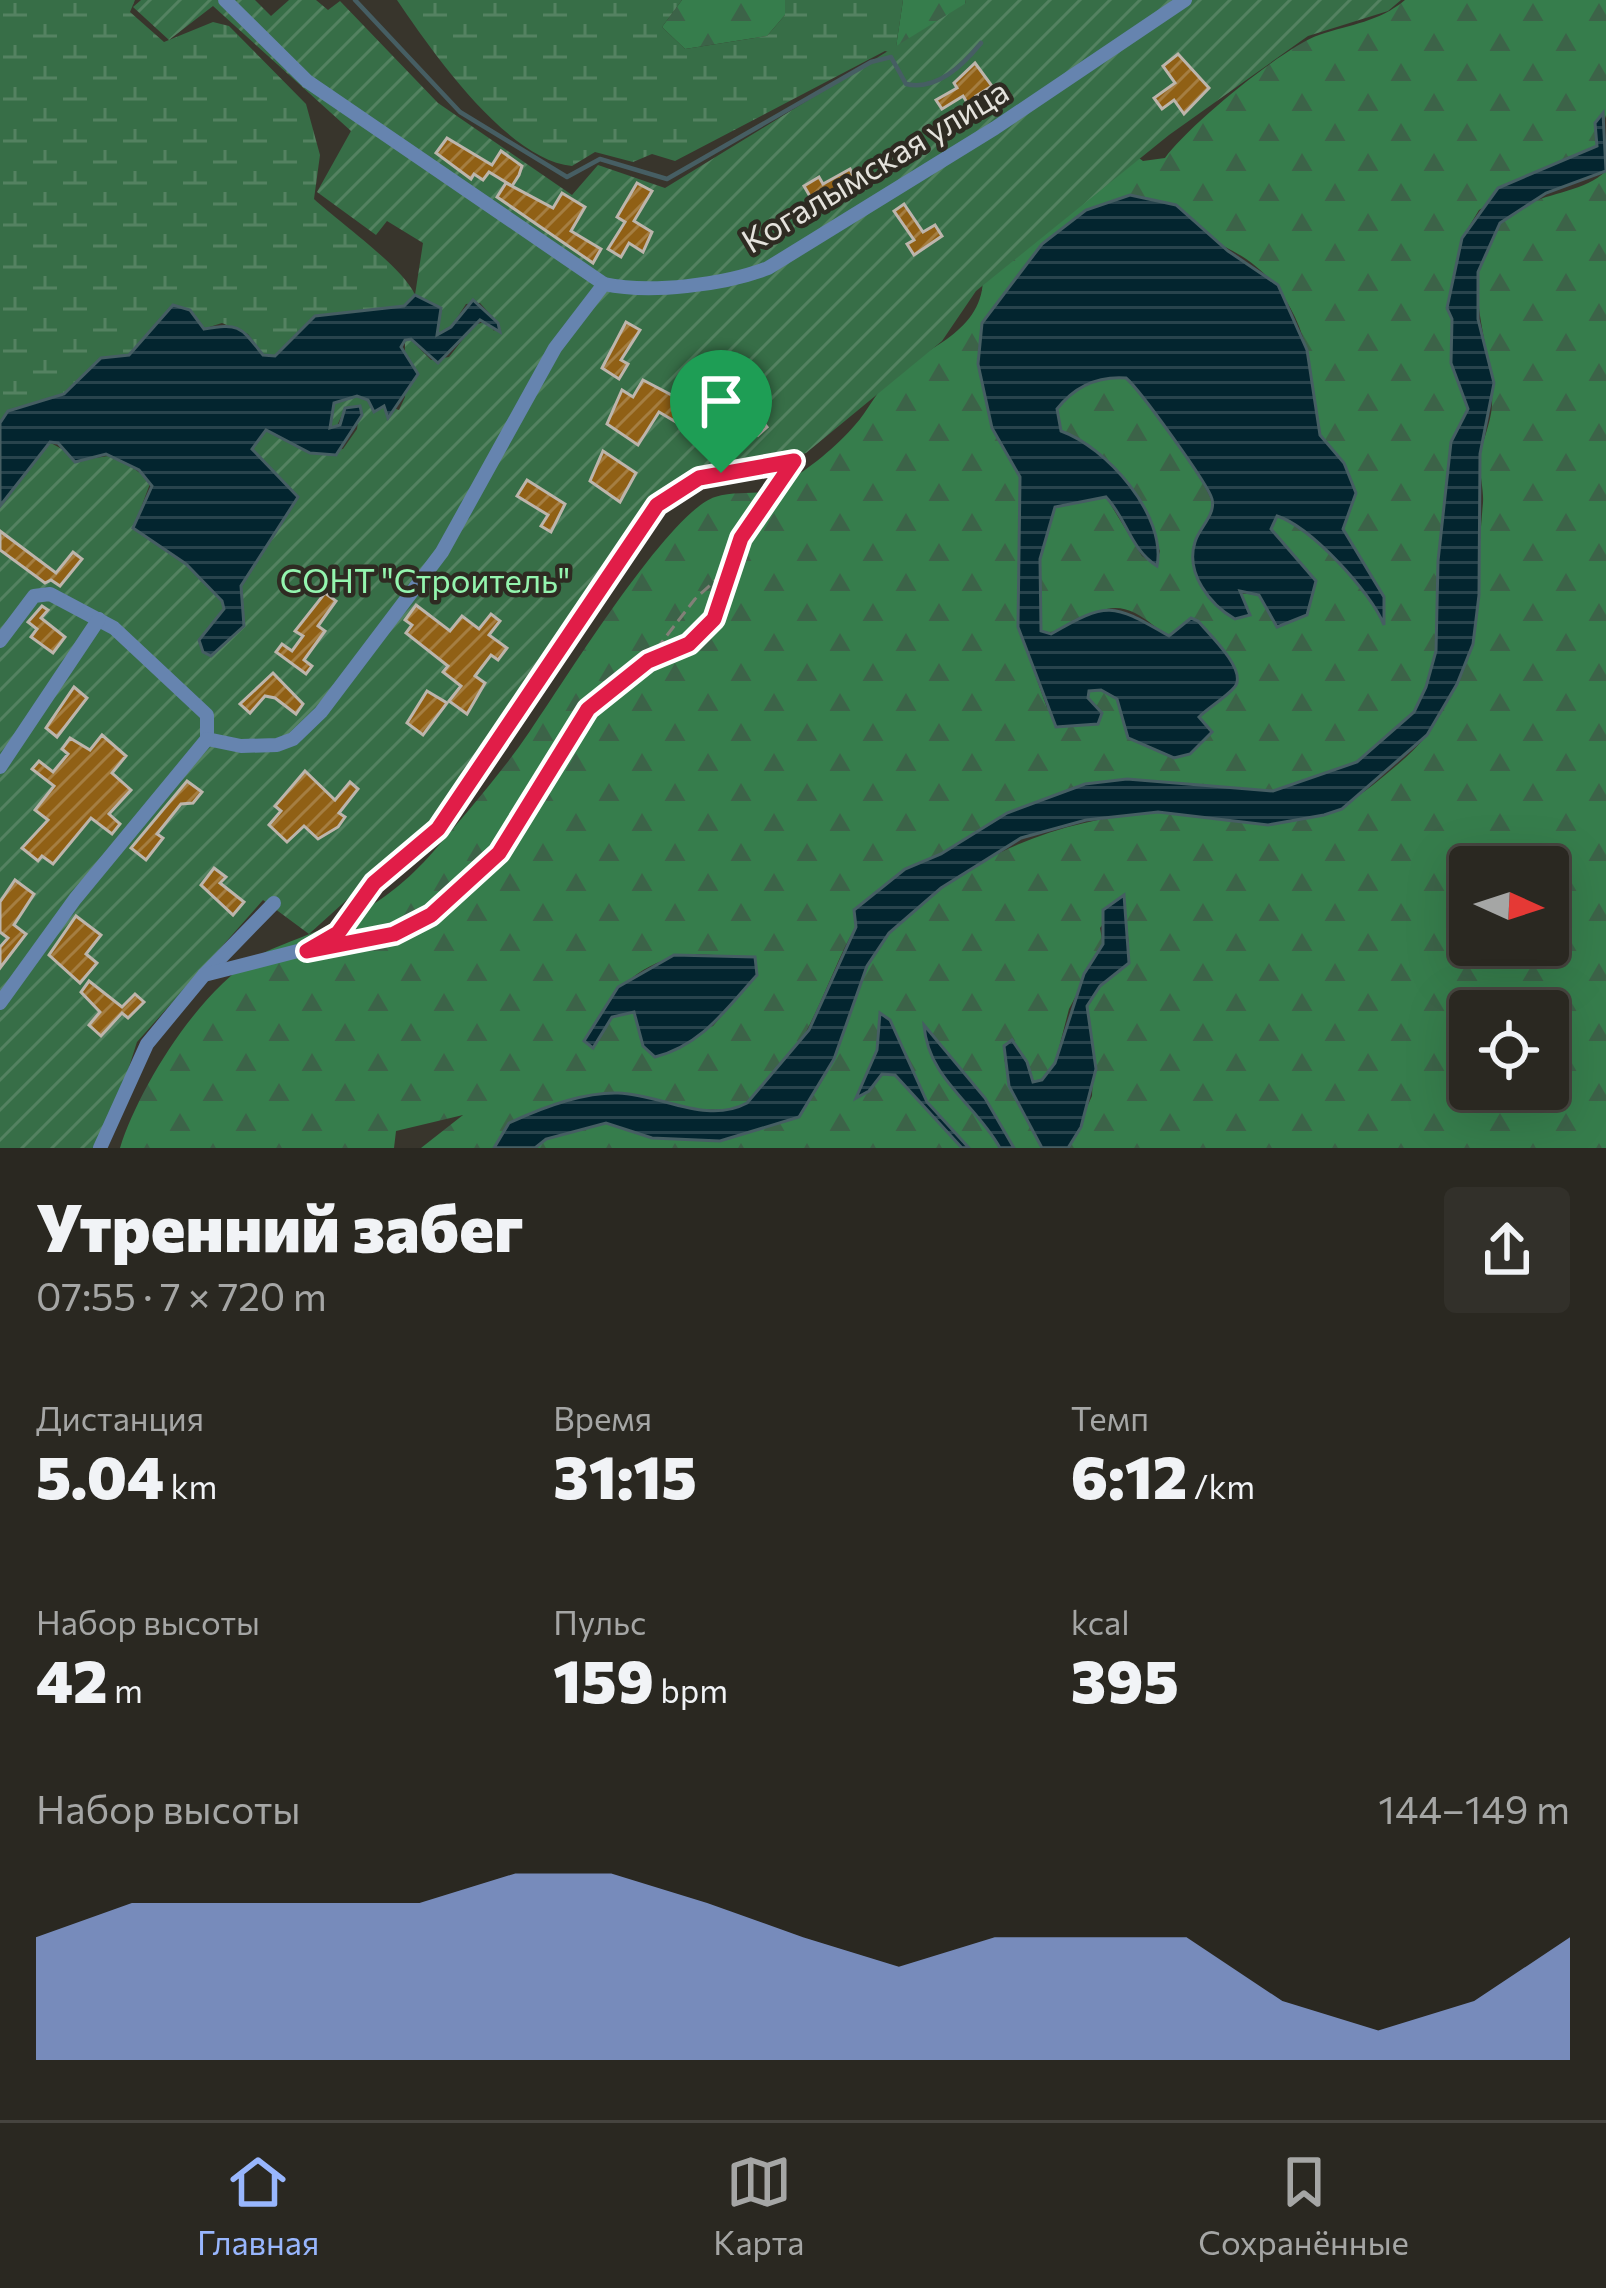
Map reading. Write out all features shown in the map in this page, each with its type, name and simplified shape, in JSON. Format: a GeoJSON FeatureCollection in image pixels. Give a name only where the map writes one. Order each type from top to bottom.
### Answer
{"type":"FeatureCollection","features":[{"type":"Feature","properties":{"kind":"street"},"geometry":{"type":"LineString","coordinates":[[207,739],[277,746],[293,739],[321,712],[442,552],[554,348],[604,284],[307,81],[225,0]]}},
{"type":"Feature","properties":{"kind":"street","name":"Когалымская улица"},"geometry":{"type":"LineString","coordinates":[[604,284],[654,285],[740,276],[768,268],[995,128],[1185,0]]}},
{"type":"Feature","properties":{"kind":"street"},"geometry":{"type":"LineString","coordinates":[[203,975],[307,951],[338,933],[374,883],[449,815],[657,505],[699,478],[794,461]]}},
{"type":"Feature","properties":{"kind":"street"},"geometry":{"type":"LineString","coordinates":[[0,641],[41,592],[99,619],[135,645],[207,715],[207,739],[75,899],[0,1003]]}},
{"type":"Feature","properties":{"kind":"street"},"geometry":{"type":"LineString","coordinates":[[0,767],[99,619]]}},
{"type":"Feature","properties":{"kind":"street"},"geometry":{"type":"LineString","coordinates":[[100,1148],[147,1044],[203,975],[274,903]]}},
{"type":"Feature","properties":{"kind":"path"},"geometry":{"type":"LineString","coordinates":[[307,951],[394,934],[447,902],[499,853],[588,709],[648,661],[704,632],[763,501],[794,461]]}},
{"type":"Feature","properties":{"kind":"path"},"geometry":{"type":"LineString","coordinates":[[648,661],[695,599],[729,568]]}},
{"type":"Feature","properties":{"kind":"green space"},"geometry":{"type":"Polygon","coordinates":[[[0,0],[135,0],[130,12],[164,42],[213,22],[229,26],[306,104],[320,155],[314,199],[385,259],[415,295],[404,306],[315,316],[276,356],[263,355],[248,334],[222,323],[203,329],[197,321],[158,324],[129,355],[101,358],[64,394],[8,411],[0,423],[0,0]]]}},
{"type":"Feature","properties":{"kind":"green space","name":"СОНТ \"Строитель\""},"geometry":{"type":"Polygon","coordinates":[[[141,0],[255,0],[271,16],[289,0],[316,0],[328,10],[340,1],[438,103],[572,195],[598,165],[665,188],[971,0],[1401,0],[1388,11],[1308,36],[1169,135],[976,291],[942,341],[806,453],[659,495],[564,651],[435,820],[309,934],[263,900],[137,1042],[103,1148],[0,1148],[0,506],[49,442],[82,460],[115,455],[151,481],[133,529],[186,564],[222,601],[224,608],[199,640],[203,652],[244,626],[241,586],[298,497],[252,448],[266,430],[310,453],[343,449],[357,429],[360,406],[345,408],[336,428],[329,428],[334,403],[357,396],[399,410],[405,397],[405,340],[410,339],[431,360],[449,357],[474,325],[488,321],[494,331],[498,323],[480,303],[466,304],[451,327],[436,335],[441,308],[415,295],[423,243],[387,221],[376,235],[317,192],[351,131],[213,6],[169,40],[133,7],[141,0]]]}},
{"type":"Feature","properties":{"kind":"green space"},"geometry":{"type":"Polygon","coordinates":[[[397,0],[682,0],[662,27],[685,49],[767,36],[785,15],[785,0],[903,0],[896,48],[966,7],[965,0],[1020,0],[892,53],[885,51],[675,161],[652,154],[633,162],[595,152],[572,166],[522,145],[497,124],[450,73],[397,0]]]}},
{"type":"Feature","properties":{"kind":"green space"},"geometry":{"type":"Polygon","coordinates":[[[682,0],[785,0],[785,15],[767,36],[685,49],[662,27],[682,0]]]}},
{"type":"Feature","properties":{"kind":"green space"},"geometry":{"type":"Polygon","coordinates":[[[903,0],[965,0],[966,7],[896,47],[903,0]]]}},
{"type":"Feature","properties":{"kind":"green space"},"geometry":{"type":"Polygon","coordinates":[[[1405,0],[1606,0],[1606,115],[1597,146],[1479,210],[1462,238],[1450,345],[1469,409],[1451,442],[1438,560],[1436,651],[1414,711],[1357,762],[1273,791],[1127,779],[1085,784],[1007,813],[941,854],[905,869],[854,910],[856,926],[795,1052],[759,1094],[735,1110],[681,1109],[660,1100],[605,1094],[550,1106],[509,1123],[494,1148],[421,1148],[463,1115],[396,1131],[394,1148],[120,1148],[160,1064],[224,982],[272,949],[377,902],[433,852],[519,747],[644,566],[695,509],[715,497],[776,488],[822,457],[855,425],[888,381],[972,315],[983,280],[1129,151],[1143,161],[1165,158],[1214,108],[1283,55],[1319,35],[1405,0]],[[1086,210],[1042,244],[982,323],[978,364],[992,428],[1020,477],[1018,627],[1047,708],[1102,713],[1088,698],[1089,691],[1101,690],[1117,699],[1128,738],[1174,758],[1190,754],[1211,731],[1199,717],[1235,688],[1225,658],[1198,621],[1169,636],[1135,613],[1109,608],[1064,629],[1041,631],[1040,559],[1055,507],[1106,497],[1142,556],[1156,565],[1160,551],[1133,497],[1110,465],[1061,431],[1057,409],[1071,395],[1097,381],[1126,378],[1188,459],[1212,503],[1193,546],[1203,590],[1259,595],[1316,581],[1271,529],[1276,515],[1304,531],[1336,560],[1382,621],[1384,597],[1343,529],[1355,493],[1322,438],[1306,347],[1292,310],[1272,282],[1248,260],[1190,233],[1086,210]],[[695,954],[658,963],[628,981],[584,1041],[593,1047],[612,1016],[635,1012],[643,1047],[713,1026],[756,975],[755,957],[695,954]]]}},
{"type":"Feature","properties":{"kind":"green space"},"geometry":{"type":"Polygon","coordinates":[[[1606,171],[1606,1148],[1068,1148],[1092,1096],[1094,1053],[1087,1006],[1129,944],[1123,896],[1100,928],[1103,944],[1069,1009],[1055,1063],[1042,1081],[1033,1083],[1027,1062],[1019,1055],[1004,1057],[1009,1086],[1042,1148],[1014,1148],[985,1098],[925,1027],[943,1077],[1000,1148],[969,1148],[927,1102],[894,1032],[880,1014],[877,1050],[857,1097],[869,1091],[882,1074],[895,1075],[962,1148],[535,1148],[546,1139],[607,1123],[652,1138],[720,1141],[799,1117],[832,1062],[864,973],[880,944],[919,905],[980,863],[1046,834],[1118,816],[1187,811],[1268,818],[1319,814],[1373,785],[1408,756],[1444,709],[1472,624],[1483,503],[1480,458],[1492,405],[1479,311],[1480,265],[1487,243],[1513,212],[1582,186],[1606,171]]]}},
{"type":"Feature","properties":{"kind":"water"},"geometry":{"type":"Polygon","coordinates":[[[1603,113],[1606,171],[1546,193],[1500,223],[1478,272],[1478,319],[1494,383],[1480,454],[1479,595],[1473,644],[1457,684],[1427,735],[1342,809],[1324,815],[1268,825],[1158,812],[1086,820],[1021,838],[941,888],[889,933],[867,966],[834,1059],[799,1117],[720,1141],[652,1138],[606,1123],[546,1139],[535,1148],[494,1148],[509,1123],[590,1095],[634,1095],[716,1111],[747,1103],[809,1030],[856,927],[854,910],[905,869],[941,854],[1007,813],[1085,784],[1127,779],[1273,791],[1357,762],[1414,712],[1436,651],[1438,561],[1451,442],[1468,409],[1451,363],[1452,319],[1447,308],[1462,238],[1498,188],[1597,146],[1595,123],[1603,113]]]}},
{"type":"Feature","properties":{"kind":"water"},"geometry":{"type":"Polygon","coordinates":[[[1130,195],[1176,205],[1228,251],[1278,285],[1307,350],[1320,435],[1344,463],[1356,493],[1343,529],[1384,597],[1384,625],[1338,562],[1306,533],[1277,516],[1271,529],[1316,581],[1307,615],[1277,627],[1259,595],[1240,591],[1250,615],[1235,619],[1209,597],[1197,576],[1195,542],[1212,511],[1212,499],[1173,437],[1126,378],[1097,381],[1071,394],[1057,409],[1061,431],[1096,452],[1130,485],[1153,526],[1157,566],[1141,551],[1106,497],[1055,507],[1040,559],[1041,631],[1051,634],[1086,615],[1111,610],[1169,636],[1191,618],[1198,621],[1235,670],[1236,685],[1199,717],[1212,732],[1190,754],[1174,758],[1128,738],[1117,699],[1101,690],[1089,691],[1088,698],[1102,713],[1098,724],[1056,727],[1018,627],[1020,477],[992,428],[978,364],[982,323],[1042,244],[1086,210],[1130,195]]]}},
{"type":"Feature","properties":{"kind":"water"},"geometry":{"type":"Polygon","coordinates":[[[415,295],[441,308],[437,335],[451,327],[473,300],[498,323],[500,332],[480,320],[438,363],[411,339],[405,340],[401,347],[418,374],[388,418],[384,406],[374,412],[368,400],[357,396],[334,403],[330,428],[340,425],[345,408],[360,406],[362,415],[336,455],[310,453],[266,430],[252,449],[298,497],[241,586],[244,626],[211,656],[203,652],[199,640],[224,609],[222,601],[186,564],[133,528],[152,486],[139,470],[106,454],[75,462],[58,443],[50,442],[0,506],[0,423],[8,411],[64,394],[101,358],[129,355],[173,305],[190,310],[204,329],[238,329],[263,355],[275,356],[315,316],[404,306],[415,295]]]}},
{"type":"Feature","properties":{"kind":"water"},"geometry":{"type":"Polygon","coordinates":[[[1124,895],[1129,963],[1100,986],[1087,1006],[1096,1069],[1081,1127],[1068,1148],[1042,1148],[1009,1086],[1004,1046],[1012,1040],[1033,1082],[1042,1080],[1055,1063],[1084,974],[1103,944],[1103,910],[1124,895]]]}},
{"type":"Feature","properties":{"kind":"water"},"geometry":{"type":"Polygon","coordinates":[[[674,955],[755,957],[757,975],[712,1024],[672,1051],[655,1057],[643,1046],[634,1012],[612,1017],[593,1048],[584,1041],[618,987],[674,955]]]}},
{"type":"Feature","properties":{"kind":"water"},"geometry":{"type":"Polygon","coordinates":[[[880,1013],[890,1020],[927,1102],[969,1148],[962,1148],[895,1075],[882,1074],[869,1091],[856,1098],[877,1050],[880,1013]]]}},
{"type":"Feature","properties":{"kind":"water"},"geometry":{"type":"Polygon","coordinates":[[[924,1025],[985,1098],[1014,1148],[1000,1148],[943,1076],[927,1044],[924,1025]]]}},
{"type":"Feature","properties":{"kind":"building"},"geometry":{"type":"Polygon","coordinates":[[[1178,54],[1209,88],[1184,114],[1174,100],[1162,109],[1154,98],[1175,83],[1163,66],[1178,54]]]}},
{"type":"Feature","properties":{"kind":"building"},"geometry":{"type":"Polygon","coordinates":[[[975,63],[992,86],[976,96],[980,103],[971,109],[963,96],[942,109],[936,100],[957,88],[954,83],[975,63]]]}},
{"type":"Feature","properties":{"kind":"building"},"geometry":{"type":"Polygon","coordinates":[[[447,138],[492,165],[501,151],[522,166],[519,175],[512,186],[489,172],[483,180],[474,174],[471,179],[436,153],[447,138]]]}},
{"type":"Feature","properties":{"kind":"building"},"geometry":{"type":"Polygon","coordinates":[[[850,169],[856,181],[818,210],[804,186],[819,177],[823,184],[850,169]]]}},
{"type":"Feature","properties":{"kind":"building"},"geometry":{"type":"Polygon","coordinates":[[[506,183],[553,208],[562,193],[585,207],[571,231],[601,249],[593,263],[497,197],[506,183]]]}},
{"type":"Feature","properties":{"kind":"building"},"geometry":{"type":"Polygon","coordinates":[[[637,183],[652,191],[634,221],[652,232],[643,252],[629,243],[621,257],[608,249],[625,222],[617,217],[637,183]]]}},
{"type":"Feature","properties":{"kind":"building"},"geometry":{"type":"Polygon","coordinates":[[[904,204],[923,232],[935,225],[942,236],[914,255],[907,244],[914,240],[894,211],[904,204]]]}},
{"type":"Feature","properties":{"kind":"building"},"geometry":{"type":"Polygon","coordinates":[[[626,322],[640,330],[621,360],[628,364],[619,379],[602,368],[626,322]]]}},
{"type":"Feature","properties":{"kind":"building"},"geometry":{"type":"Polygon","coordinates":[[[643,380],[683,401],[689,392],[709,406],[721,392],[747,415],[753,410],[767,427],[758,435],[752,428],[725,451],[659,412],[638,445],[607,424],[622,390],[633,397],[643,380]]]}},
{"type":"Feature","properties":{"kind":"building"},"geometry":{"type":"Polygon","coordinates":[[[603,451],[636,473],[620,502],[590,481],[603,451]]]}},
{"type":"Feature","properties":{"kind":"building"},"geometry":{"type":"Polygon","coordinates":[[[527,480],[565,504],[551,532],[541,526],[548,515],[517,496],[527,480]]]}},
{"type":"Feature","properties":{"kind":"building"},"geometry":{"type":"Polygon","coordinates":[[[0,531],[56,573],[73,552],[82,559],[60,586],[51,580],[45,583],[0,550],[0,531]]]}},
{"type":"Feature","properties":{"kind":"building"},"geometry":{"type":"Polygon","coordinates":[[[325,593],[336,601],[318,626],[325,631],[304,660],[312,666],[306,674],[276,652],[282,644],[292,651],[303,636],[295,631],[325,593]]]}},
{"type":"Feature","properties":{"kind":"building"},"geometry":{"type":"Polygon","coordinates":[[[416,605],[450,631],[462,616],[479,629],[491,614],[500,621],[489,635],[507,648],[498,660],[491,655],[475,676],[485,683],[467,714],[449,701],[461,686],[443,672],[448,666],[406,633],[412,625],[405,620],[416,605]]]}},
{"type":"Feature","properties":{"kind":"building"},"geometry":{"type":"Polygon","coordinates":[[[42,606],[48,610],[41,618],[65,637],[53,653],[31,637],[37,629],[28,622],[42,606]]]}},
{"type":"Feature","properties":{"kind":"building"},"geometry":{"type":"Polygon","coordinates":[[[273,673],[303,704],[296,714],[265,696],[250,713],[240,704],[273,673]]]}},
{"type":"Feature","properties":{"kind":"building"},"geometry":{"type":"Polygon","coordinates":[[[74,687],[87,698],[57,737],[46,728],[74,687]]]}},
{"type":"Feature","properties":{"kind":"building"},"geometry":{"type":"Polygon","coordinates":[[[427,691],[447,703],[423,735],[407,723],[427,691]]]}},
{"type":"Feature","properties":{"kind":"building"},"geometry":{"type":"Polygon","coordinates":[[[102,735],[126,756],[112,773],[131,790],[109,814],[120,824],[112,834],[91,818],[53,864],[42,856],[38,861],[22,848],[48,820],[35,810],[54,786],[32,769],[39,761],[53,772],[68,754],[62,749],[70,738],[90,750],[102,735]]]}},
{"type":"Feature","properties":{"kind":"building"},"geometry":{"type":"Polygon","coordinates":[[[305,771],[335,800],[350,782],[358,789],[339,813],[345,817],[338,827],[318,839],[304,826],[287,842],[269,825],[281,811],[275,806],[305,771]]]}},
{"type":"Feature","properties":{"kind":"building"},"geometry":{"type":"Polygon","coordinates":[[[187,781],[202,792],[193,803],[181,804],[157,834],[163,838],[146,860],[131,848],[187,781]]]}},
{"type":"Feature","properties":{"kind":"building"},"geometry":{"type":"Polygon","coordinates":[[[214,868],[226,877],[220,883],[244,902],[233,915],[201,885],[214,868]]]}},
{"type":"Feature","properties":{"kind":"building"},"geometry":{"type":"Polygon","coordinates":[[[15,880],[34,894],[14,925],[26,934],[0,968],[0,947],[8,938],[0,932],[0,902],[15,880]]]}},
{"type":"Feature","properties":{"kind":"building"},"geometry":{"type":"Polygon","coordinates":[[[76,916],[101,935],[86,954],[97,963],[80,983],[49,955],[76,916]]]}},
{"type":"Feature","properties":{"kind":"building"},"geometry":{"type":"Polygon","coordinates":[[[89,981],[122,1007],[135,994],[144,1002],[128,1018],[122,1013],[101,1036],[89,1025],[100,1012],[81,992],[89,981]]]}},
{"type":"Feature","properties":{"kind":"waterway"},"geometry":{"type":"LineString","coordinates":[[355,0],[460,112],[567,177],[600,159],[667,179],[871,62],[891,57],[906,84],[928,84],[958,67],[981,43]]}},
{"type":"Feature","properties":{"kind":"route"},"geometry":{"type":"LineString","coordinates":[[794,461],[741,538],[721,602],[704,632],[689,644],[648,661],[588,709],[499,853],[431,915],[359,945],[307,951],[338,933],[374,883],[438,829],[471,787],[640,523],[679,488],[721,473],[794,461]]}}]}
